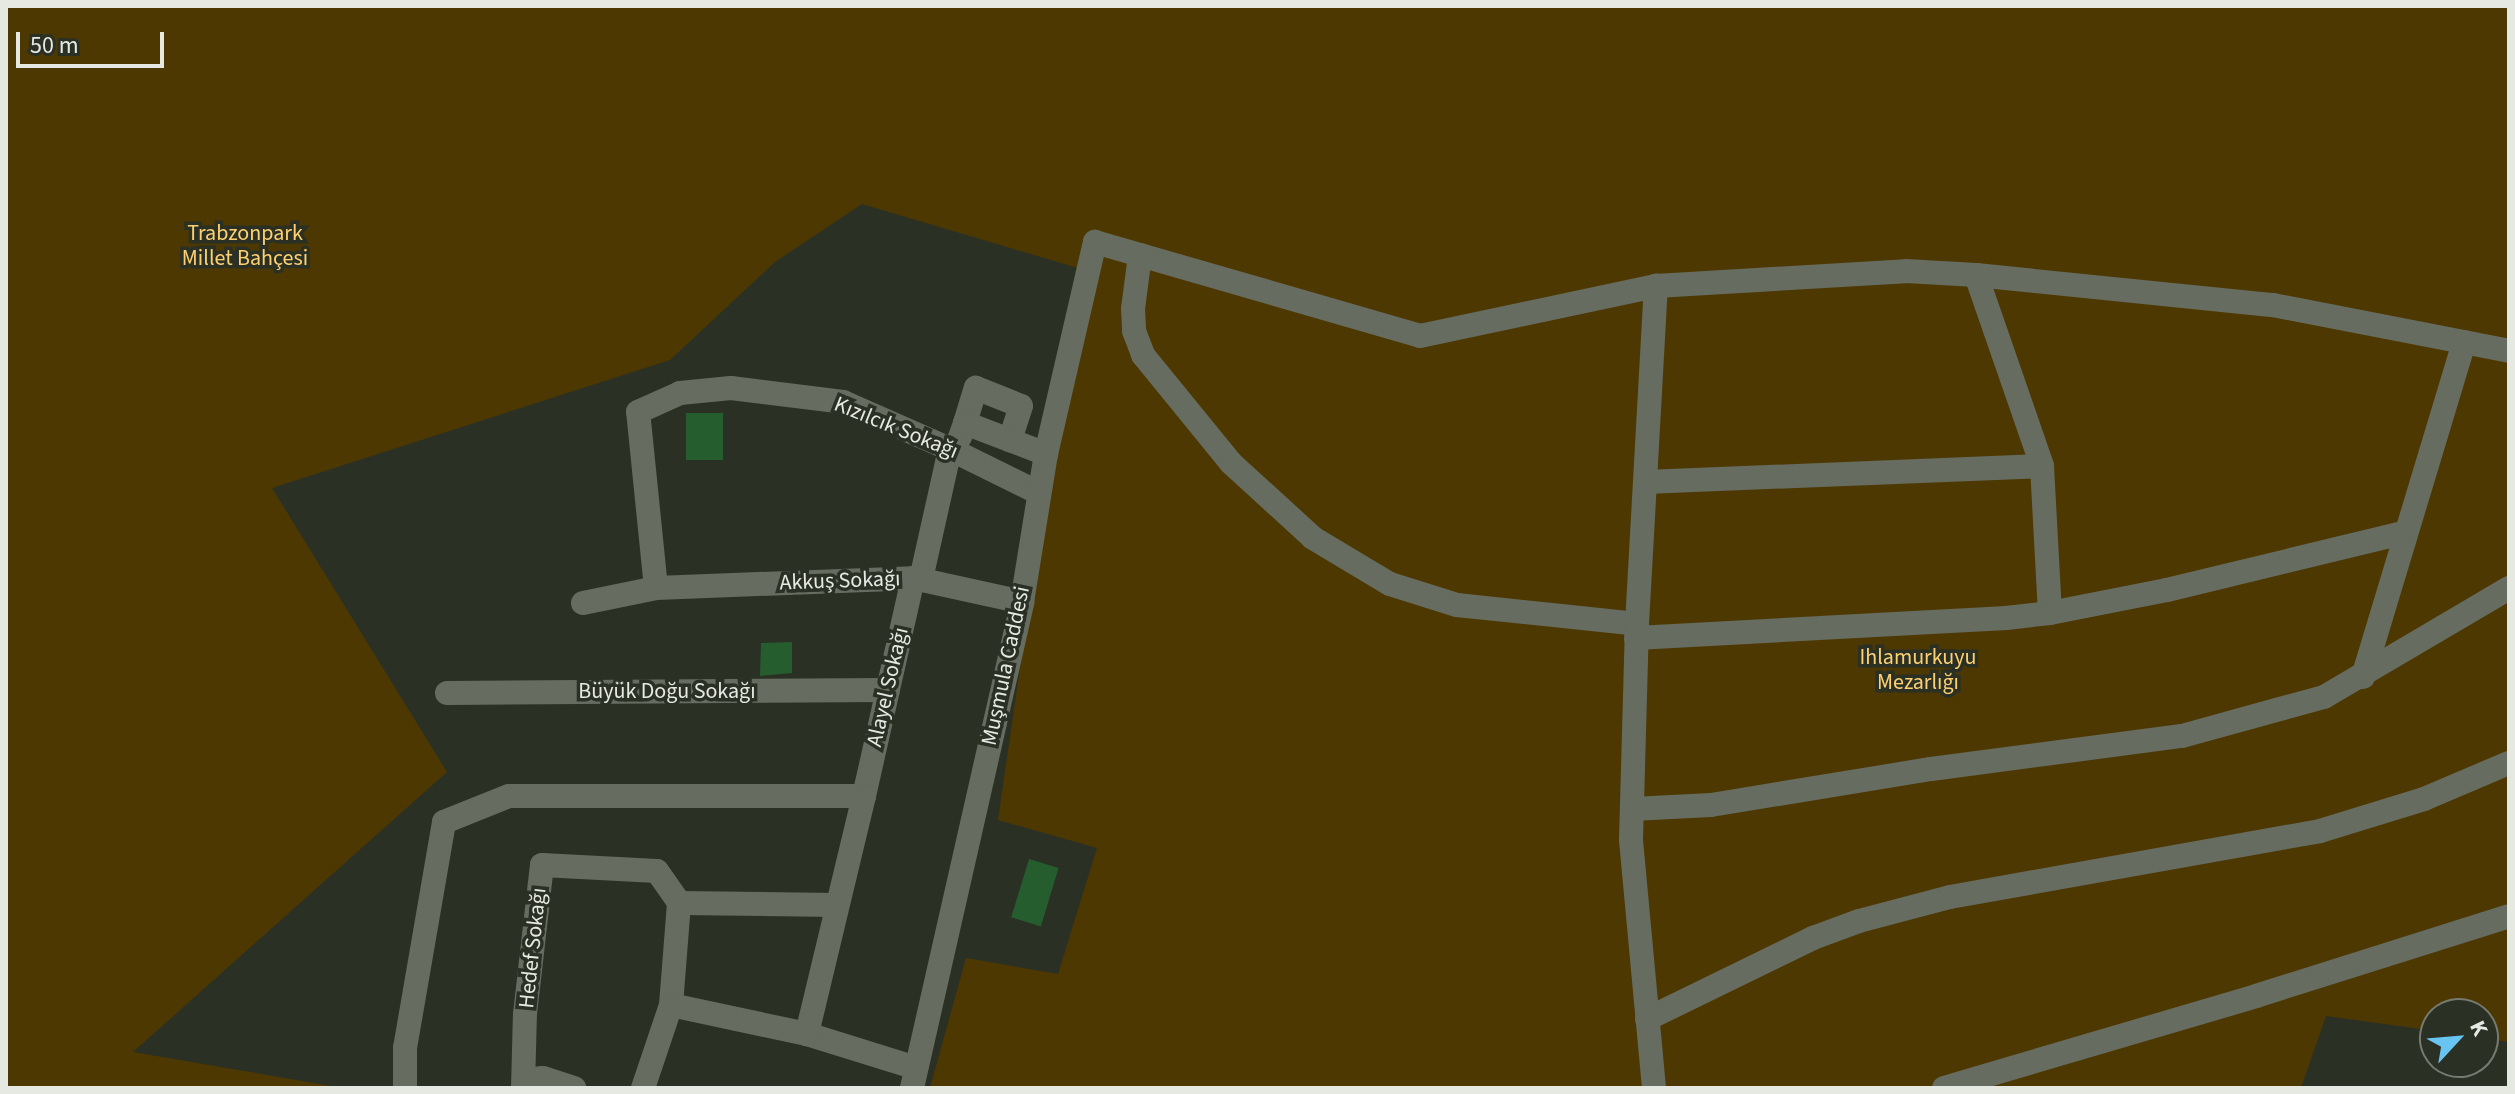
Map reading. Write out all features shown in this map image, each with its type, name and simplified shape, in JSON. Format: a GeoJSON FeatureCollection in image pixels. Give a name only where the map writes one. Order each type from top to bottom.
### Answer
{"type":"FeatureCollection","features":[{"type":"Feature","properties":{"kind":"street","name":"Muşmula Caddesi"},"geometry":{"type":"LineString","coordinates":[[914,1078],[1022,602],[1046,454],[1095,242],[1140,255]]}},
{"type":"Feature","properties":{"kind":"street"},"geometry":{"type":"LineString","coordinates":[[2406,532],[2167,590],[2050,613],[2006,618],[1636,631],[1457,605],[1390,584],[1313,538],[1231,463],[1143,355],[1134,331],[1133,309],[1140,255],[1420,336],[1656,286],[1906,271],[1976,275],[2273,305],[2509,351]]}},
{"type":"Feature","properties":{"kind":"street"},"geometry":{"type":"LineString","coordinates":[[1976,275],[2027,415],[2042,466],[2050,613]]}},
{"type":"Feature","properties":{"kind":"street"},"geometry":{"type":"LineString","coordinates":[[1654,1088],[1631,839],[1636,631],[1656,286]]}},
{"type":"Feature","properties":{"kind":"street"},"geometry":{"type":"LineString","coordinates":[[2363,677],[2464,342]]}},
{"type":"Feature","properties":{"kind":"street","name":"Kızılcık Sokağı"},"geometry":{"type":"LineString","coordinates":[[656,588],[638,412],[680,393],[731,388],[843,402],[1039,493]]}},
{"type":"Feature","properties":{"kind":"street","name":"Kızılcık Sokağı"},"geometry":{"type":"LineString","coordinates":[[965,423],[976,388],[1021,406],[1010,440]]}},
{"type":"Feature","properties":{"kind":"street"},"geometry":{"type":"LineString","coordinates":[[965,423],[1046,454]]}},
{"type":"Feature","properties":{"kind":"street","name":"Alayel Sokağı"},"geometry":{"type":"LineString","coordinates":[[807,1034],[888,690],[952,450],[965,423]]}},
{"type":"Feature","properties":{"kind":"street"},"geometry":{"type":"LineString","coordinates":[[1645,482],[2042,466]]}},
{"type":"Feature","properties":{"kind":"street","name":"Akkuş Sokağı"},"geometry":{"type":"LineString","coordinates":[[583,603],[656,588],[917,579],[1022,602]]}},
{"type":"Feature","properties":{"kind":"street"},"geometry":{"type":"LineString","coordinates":[[1632,809],[1711,805],[1931,769],[2182,736],[2324,697],[2363,677],[2509,588]]}},
{"type":"Feature","properties":{"kind":"street","name":"Büyük Doğu Sokağı"},"geometry":{"type":"LineString","coordinates":[[447,693],[888,690]]}},
{"type":"Feature","properties":{"kind":"street"},"geometry":{"type":"LineString","coordinates":[[1647,1019],[1813,938],[1872,917],[1950,897],[2320,831],[2424,799],[2509,763]]}},
{"type":"Feature","properties":{"kind":"street"},"geometry":{"type":"LineString","coordinates":[[405,1088],[405,1048],[444,822],[509,796],[864,796]]}},
{"type":"Feature","properties":{"kind":"street","name":"Hedef Sokağı"},"geometry":{"type":"LineString","coordinates":[[525,1084],[525,1014],[542,865],[657,871],[679,903]]}},
{"type":"Feature","properties":{"kind":"street"},"geometry":{"type":"LineString","coordinates":[[643,1088],[671,1005],[679,903],[837,905]]}},
{"type":"Feature","properties":{"kind":"street"},"geometry":{"type":"LineString","coordinates":[[1944,1088],[2509,916]]}},
{"type":"Feature","properties":{"kind":"street"},"geometry":{"type":"LineString","coordinates":[[671,1005],[807,1034],[914,1078]]}},
{"type":"Feature","properties":{"kind":"street"},"geometry":{"type":"LineString","coordinates":[[525,1084],[543,1078],[574,1088]]}},
{"type":"Feature","properties":{"kind":"green space"},"geometry":{"type":"Polygon","coordinates":[[[6,6],[2509,6],[2509,1042],[2499,1040],[2499,998],[2419,998],[2419,1029],[2326,1016],[2301,1088],[930,1088],[966,958],[1058,974],[1097,848],[998,820],[1078,268],[862,204],[775,262],[670,360],[272,488],[447,772],[133,1052],[343,1088],[6,1088],[6,6]]]}},
{"type":"Feature","properties":{"kind":"building"},"geometry":{"type":"Polygon","coordinates":[[[686,413],[723,413],[723,460],[686,460],[686,413]]]}},
{"type":"Feature","properties":{"kind":"building"},"geometry":{"type":"Polygon","coordinates":[[[792,642],[792,673],[760,676],[761,643],[792,642]]]}},
{"type":"Feature","properties":{"kind":"building"},"geometry":{"type":"Polygon","coordinates":[[[1029,859],[1059,868],[1041,926],[1011,917],[1029,859]]]}},
{"type":"Feature","properties":{"kind":"park label","name":"Trabzonpark Millet Bahçesi"},"geometry":{"type":"Point","coordinates":[245,246]}},
{"type":"Feature","properties":{"kind":"park label","name":"Ihlamurkuyu Mezarlığı"},"geometry":{"type":"Point","coordinates":[1918,670]}}]}
